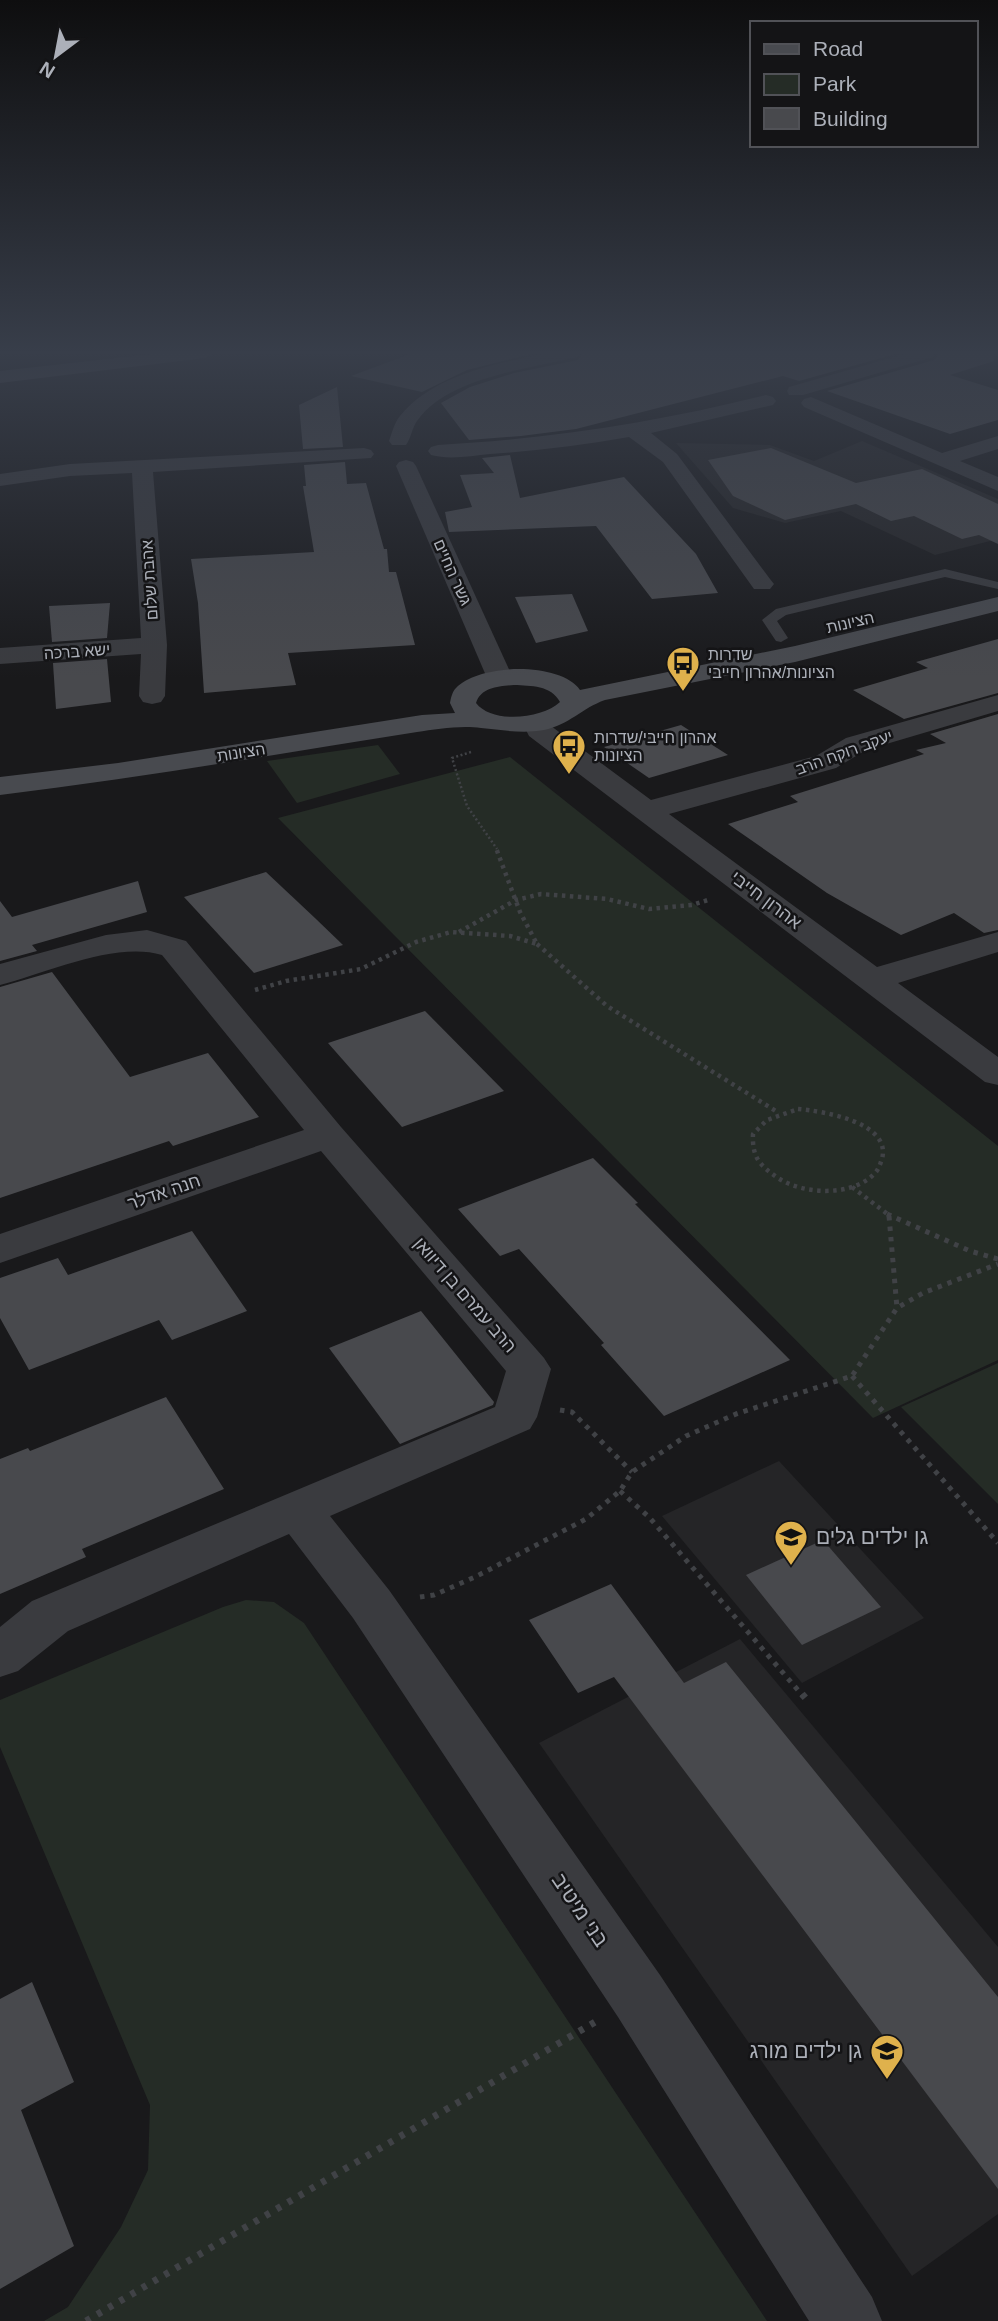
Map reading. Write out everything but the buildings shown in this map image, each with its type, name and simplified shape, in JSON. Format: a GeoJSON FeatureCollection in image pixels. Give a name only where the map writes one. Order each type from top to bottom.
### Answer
{"type":"FeatureCollection","features":[{"type":"Feature","properties":{"kind":"street"},"geometry":{"type":"LineString","coordinates":[[0,480],[70,470],[142,465],[412,461]]}},
{"type":"Feature","properties":{"kind":"street"},"geometry":{"type":"LineString","coordinates":[[672,461],[762,584]]}},
{"type":"Feature","properties":{"kind":"street"},"geometry":{"type":"LineString","coordinates":[[944,461],[998,485]]}},
{"type":"Feature","properties":{"kind":"street","name":"גשר החיים"},"geometry":{"type":"LineString","coordinates":[[384,463],[500,678]]}},
{"type":"Feature","properties":{"kind":"street","name":"אהבת שלום"},"geometry":{"type":"LineString","coordinates":[[142,465],[154,645],[152,696]]}},
{"type":"Feature","properties":{"kind":"street","name":"הציונות"},"geometry":{"type":"LineString","coordinates":[[0,766],[403,709],[466,692],[474,686],[500,678],[602,673],[653,665],[997,592]]}},
{"type":"Feature","properties":{"kind":"street","name":"הציונות"},"geometry":{"type":"LineString","coordinates":[[0,786],[118,772],[400,726],[482,719],[512,725],[537,724],[562,715],[574,704],[598,693],[794,654],[997,592]]}},
{"type":"Feature","properties":{"kind":"street","name":"ישא ברכה"},"geometry":{"type":"LineString","coordinates":[[0,656],[154,645]]}},
{"type":"Feature","properties":{"kind":"street"},"geometry":{"type":"LineString","coordinates":[[535,678],[563,686],[573,696],[574,704]]}},
{"type":"Feature","properties":{"kind":"street"},"geometry":{"type":"LineString","coordinates":[[466,692],[464,706],[482,719]]}},
{"type":"Feature","properties":{"kind":"street","name":"יעקב רוקח הרב"},"geometry":{"type":"LineString","coordinates":[[649,810],[826,762],[856,744],[998,703]]}},
{"type":"Feature","properties":{"kind":"street","name":"אהרון חייבי"},"geometry":{"type":"LineString","coordinates":[[537,724],[539,730],[998,1074]]}},
{"type":"Feature","properties":{"kind":"street","name":"הרב עמרם בן דיוואן"},"geometry":{"type":"LineString","coordinates":[[0,975],[106,944],[147,940],[174,948],[328,1135],[529,1369],[514,1417],[50,1616],[0,1656]]}},
{"type":"Feature","properties":{"kind":"street"},"geometry":{"type":"LineString","coordinates":[[871,980],[998,942]]}},
{"type":"Feature","properties":{"kind":"street","name":"חנה אדלר"},"geometry":{"type":"LineString","coordinates":[[0,1249],[328,1135]]}},
{"type":"Feature","properties":{"kind":"street","name":"בני מיטיב"},"geometry":{"type":"LineString","coordinates":[[297,1509],[371,1604],[639,1996],[848,2321]]}},
{"type":"Feature","properties":{"kind":"path"},"geometry":{"type":"LineString","coordinates":[[477,751],[452,758],[467,806],[499,852],[516,900],[537,944],[607,1006],[779,1113]]}},
{"type":"Feature","properties":{"kind":"path"},"geometry":{"type":"LineString","coordinates":[[458,933],[485,915],[516,900],[541,894],[607,899],[649,909],[692,905],[711,899]]}},
{"type":"Feature","properties":{"kind":"path"},"geometry":{"type":"LineString","coordinates":[[217,1000],[286,981],[361,969],[416,942],[458,933],[510,936],[537,944]]}},
{"type":"Feature","properties":{"kind":"path"},"geometry":{"type":"LineString","coordinates":[[818,1109],[856,1121],[880,1143],[883,1156],[879,1168],[869,1179],[852,1187],[830,1191],[807,1189],[785,1183],[767,1173],[755,1160],[750,1146],[753,1132],[763,1121],[779,1113],[818,1109]]}},
{"type":"Feature","properties":{"kind":"path"},"geometry":{"type":"LineString","coordinates":[[852,1187],[889,1216],[998,1261]]}},
{"type":"Feature","properties":{"kind":"path"},"geometry":{"type":"LineString","coordinates":[[889,1216],[897,1308]]}},
{"type":"Feature","properties":{"kind":"path"},"geometry":{"type":"LineString","coordinates":[[371,1604],[434,1595],[475,1577],[586,1519],[620,1491],[632,1472],[686,1436],[736,1414],[852,1376],[897,1308],[923,1293],[998,1261]]}},
{"type":"Feature","properties":{"kind":"path"},"geometry":{"type":"LineString","coordinates":[[852,1376],[998,1543]]}},
{"type":"Feature","properties":{"kind":"path"},"geometry":{"type":"LineString","coordinates":[[519,1402],[572,1412],[632,1472]]}},
{"type":"Feature","properties":{"kind":"path"},"geometry":{"type":"LineString","coordinates":[[620,1491],[649,1517],[809,1702]]}},
{"type":"Feature","properties":{"kind":"path"},"geometry":{"type":"LineString","coordinates":[[86,2321],[639,1996]]}},
{"type":"Feature","properties":{"kind":"shaded area"},"geometry":{"type":"Polygon","coordinates":[[[692,461],[910,461],[998,499],[998,539],[935,555],[841,511],[785,523],[733,508],[692,461]]]}},
{"type":"Feature","properties":{"kind":"shaded area","name":"גן ילדים גלים"},"geometry":{"type":"Polygon","coordinates":[[[779,1461],[924,1618],[802,1683],[662,1516],[779,1461]]]}},
{"type":"Feature","properties":{"kind":"shaded area","name":"גן ילדים מורג"},"geometry":{"type":"Polygon","coordinates":[[[740,1639],[998,1947],[998,2214],[912,2276],[539,1743],[740,1639]]]}},
{"type":"Feature","properties":{"kind":"green space"},"geometry":{"type":"Polygon","coordinates":[[[378,745],[400,774],[297,803],[267,761],[378,745]]]}},
{"type":"Feature","properties":{"kind":"green space"},"geometry":{"type":"Polygon","coordinates":[[[510,757],[998,1146],[998,1360],[873,1418],[278,818],[510,757]]]}},
{"type":"Feature","properties":{"kind":"green space"},"geometry":{"type":"Polygon","coordinates":[[[998,1363],[998,1504],[901,1407],[998,1363]]]}},
{"type":"Feature","properties":{"kind":"green space"},"geometry":{"type":"Polygon","coordinates":[[[246,1600],[274,1602],[304,1623],[767,2321],[44,2321],[68,2307],[121,2227],[148,2170],[150,2105],[0,1747],[0,1700],[223,1607],[246,1600]]]}},
{"type":"Feature","properties":{"kind":"place","name":"שדרות הציונות/אהרון חייבי"},"geometry":{"type":"Point","coordinates":[683,693]}},
{"type":"Feature","properties":{"kind":"place","name":"אהרון חייבי/שדרות הציונות"},"geometry":{"type":"Point","coordinates":[569,776]}},
{"type":"Feature","properties":{"kind":"place","name":"גן ילדים גלים"},"geometry":{"type":"Point","coordinates":[791,1567]}},
{"type":"Feature","properties":{"kind":"place","name":"גן ילדים מורג"},"geometry":{"type":"Point","coordinates":[887,2081]}}]}
